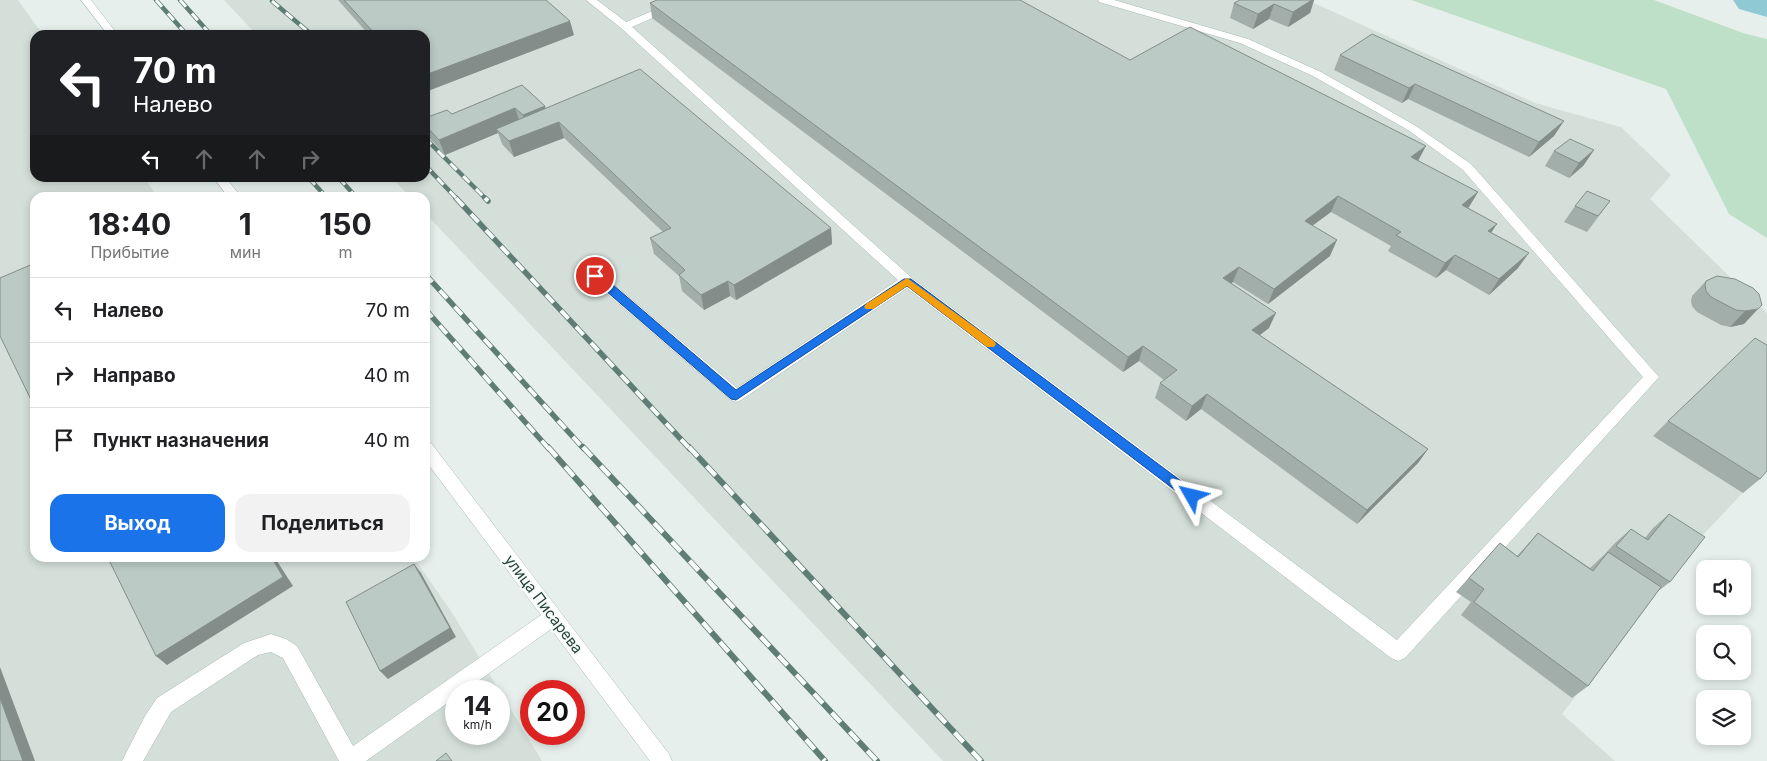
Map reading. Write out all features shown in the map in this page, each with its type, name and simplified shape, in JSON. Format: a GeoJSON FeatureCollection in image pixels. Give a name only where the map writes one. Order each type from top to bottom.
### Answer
{"type":"FeatureCollection","features":[{"type":"Feature","properties":{"kind":"street"},"geometry":{"type":"LineString","coordinates":[[86,0],[108,30]]}},
{"type":"Feature","properties":{"kind":"street"},"geometry":{"type":"LineString","coordinates":[[591,0],[625,26],[907,281],[1398,652],[1652,377],[1466,167],[1412,128],[1318,74],[1244,41],[1103,0]]}},
{"type":"Feature","properties":{"kind":"street"},"geometry":{"type":"LineString","coordinates":[[625,26],[688,0]]}},
{"type":"Feature","properties":{"kind":"street"},"geometry":{"type":"LineString","coordinates":[[223,182],[231,192]]}},
{"type":"Feature","properties":{"kind":"street"},"geometry":{"type":"LineString","coordinates":[[595,276],[736,396],[907,281]]}},
{"type":"Feature","properties":{"kind":"street","name":"улица Писарева"},"geometry":{"type":"LineString","coordinates":[[430,455],[662,761]]}},
{"type":"Feature","properties":{"kind":"street"},"geometry":{"type":"LineString","coordinates":[[132,761],[152,723],[164,706],[251,649],[266,643],[281,644],[290,652],[350,761],[553,617]]}},
{"type":"Feature","properties":{"kind":"shaded area"},"geometry":{"type":"Polygon","coordinates":[[[0,0],[18,0],[39,30],[30,30],[30,182],[147,182],[154,192],[30,192],[30,562],[417,562],[451,611],[493,680],[445,680],[445,745],[510,745],[510,708],[520,725],[520,745],[532,745],[542,761],[0,761],[0,0]]]}},
{"type":"Feature","properties":{"kind":"shaded area"},"geometry":{"type":"Polygon","coordinates":[[[224,0],[1307,0],[1535,103],[1621,127],[1671,175],[1650,199],[1767,313],[1767,467],[1688,551],[1562,714],[1615,761],[943,761],[430,218],[430,192],[405,192],[396,182],[430,182],[430,30],[252,30],[224,0]]]}},
{"type":"Feature","properties":{"kind":"green space"},"geometry":{"type":"Polygon","coordinates":[[[1411,0],[1654,0],[1743,33],[1767,39],[1767,238],[1729,214],[1666,89],[1411,0]]]}},
{"type":"Feature","properties":{"kind":"building"},"geometry":{"type":"Polygon","coordinates":[[[344,0],[546,0],[570,21],[430,73],[430,30],[371,30],[344,0]]]}},
{"type":"Feature","properties":{"kind":"building"},"geometry":{"type":"Polygon","coordinates":[[[657,0],[1020,0],[1130,60],[1190,27],[1426,146],[1411,157],[1478,192],[1462,205],[1497,224],[1488,231],[1529,253],[1499,279],[1455,255],[1445,263],[1396,235],[1401,232],[1338,196],[1305,221],[1337,240],[1274,289],[1239,267],[1223,278],[1276,313],[1252,330],[1428,449],[1367,510],[1207,394],[1192,406],[1160,383],[1177,370],[1143,346],[1128,357],[650,3],[657,0]]]}},
{"type":"Feature","properties":{"kind":"building"},"geometry":{"type":"Polygon","coordinates":[[[1240,0],[1312,0],[1293,12],[1274,4],[1258,14],[1234,3],[1240,0]]]}},
{"type":"Feature","properties":{"kind":"building"},"geometry":{"type":"Polygon","coordinates":[[[1372,34],[1564,121],[1539,142],[1415,84],[1409,88],[1340,55],[1372,34]]]}},
{"type":"Feature","properties":{"kind":"building"},"geometry":{"type":"Polygon","coordinates":[[[640,69],[831,228],[734,285],[728,281],[701,295],[679,275],[685,270],[650,238],[671,228],[559,122],[509,141],[496,129],[640,69]]]}},
{"type":"Feature","properties":{"kind":"building"},"geometry":{"type":"Polygon","coordinates":[[[522,85],[545,106],[523,115],[515,108],[439,140],[430,130],[430,116],[447,110],[452,114],[522,85]]]}},
{"type":"Feature","properties":{"kind":"building"},"geometry":{"type":"Polygon","coordinates":[[[1570,139],[1594,150],[1579,163],[1554,151],[1570,139]]]}},
{"type":"Feature","properties":{"kind":"building"},"geometry":{"type":"Polygon","coordinates":[[[1587,191],[1610,201],[1598,216],[1575,206],[1587,191]]]}},
{"type":"Feature","properties":{"kind":"building"},"geometry":{"type":"Polygon","coordinates":[[[30,265],[30,398],[0,336],[0,278],[30,265]]]}},
{"type":"Feature","properties":{"kind":"building"},"geometry":{"type":"Polygon","coordinates":[[[1717,276],[1735,279],[1753,288],[1759,294],[1762,305],[1758,309],[1736,310],[1711,297],[1706,291],[1706,281],[1717,276]]]}},
{"type":"Feature","properties":{"kind":"building"},"geometry":{"type":"Polygon","coordinates":[[[1755,338],[1767,345],[1767,471],[1760,479],[1668,421],[1755,338]]]}},
{"type":"Feature","properties":{"kind":"building"},"geometry":{"type":"Polygon","coordinates":[[[1669,514],[1705,537],[1670,582],[1616,546],[1631,529],[1648,540],[1669,514]]]}},
{"type":"Feature","properties":{"kind":"building"},"geometry":{"type":"Polygon","coordinates":[[[1538,533],[1593,571],[1608,552],[1661,587],[1588,686],[1474,602],[1484,589],[1469,578],[1500,543],[1518,557],[1538,533]]]}},
{"type":"Feature","properties":{"kind":"building"},"geometry":{"type":"Polygon","coordinates":[[[110,562],[274,562],[283,577],[156,656],[110,562]]]}},
{"type":"Feature","properties":{"kind":"building"},"geometry":{"type":"Polygon","coordinates":[[[414,564],[450,628],[380,671],[346,602],[414,564]]]}},
{"type":"Feature","properties":{"kind":"building"},"geometry":{"type":"Polygon","coordinates":[[[0,698],[23,761],[0,761],[0,698]]]}},
{"type":"Feature","properties":{"kind":"building"},"geometry":{"type":"Polygon","coordinates":[[[446,753],[452,761],[436,761],[446,753]]]}},
{"type":"Feature","properties":{"kind":"waterway"},"geometry":{"type":"LineString","coordinates":[[1755,0],[1767,4]]}},
{"type":"Feature","properties":{"kind":"railway"},"geometry":{"type":"LineString","coordinates":[[156,0],[183,30]]}},
{"type":"Feature","properties":{"kind":"railway"},"geometry":{"type":"LineString","coordinates":[[180,0],[207,30]]}},
{"type":"Feature","properties":{"kind":"railway"},"geometry":{"type":"LineString","coordinates":[[272,1],[306,30]]}},
{"type":"Feature","properties":{"kind":"railway"},"geometry":{"type":"LineString","coordinates":[[430,143],[488,201]]}},
{"type":"Feature","properties":{"kind":"railway"},"geometry":{"type":"LineString","coordinates":[[430,170],[457,199]]}},
{"type":"Feature","properties":{"kind":"railway"},"geometry":{"type":"LineString","coordinates":[[313,182],[322,192]]}},
{"type":"Feature","properties":{"kind":"railway"},"geometry":{"type":"LineString","coordinates":[[343,182],[352,192]]}},
{"type":"Feature","properties":{"kind":"railway"},"geometry":{"type":"LineString","coordinates":[[456,198],[690,449]]}},
{"type":"Feature","properties":{"kind":"railway"},"geometry":{"type":"LineString","coordinates":[[430,280],[584,449]]}},
{"type":"Feature","properties":{"kind":"railway"},"geometry":{"type":"LineString","coordinates":[[430,315],[549,449]]}},
{"type":"Feature","properties":{"kind":"railway"},"geometry":{"type":"LineString","coordinates":[[548,447],[825,761]]}},
{"type":"Feature","properties":{"kind":"railway"},"geometry":{"type":"LineString","coordinates":[[583,447],[877,761]]}},
{"type":"Feature","properties":{"kind":"railway"},"geometry":{"type":"LineString","coordinates":[[689,447],[981,761]]}},
{"type":"Feature","properties":{"kind":"slow traffic"},"geometry":{"type":"LineString","coordinates":[[869,307],[907,281],[990,344]]}},
{"type":"Feature","properties":{"kind":"route"},"geometry":{"type":"LineString","coordinates":[[595,276],[736,396],[907,281],[1192,496]]}}]}
